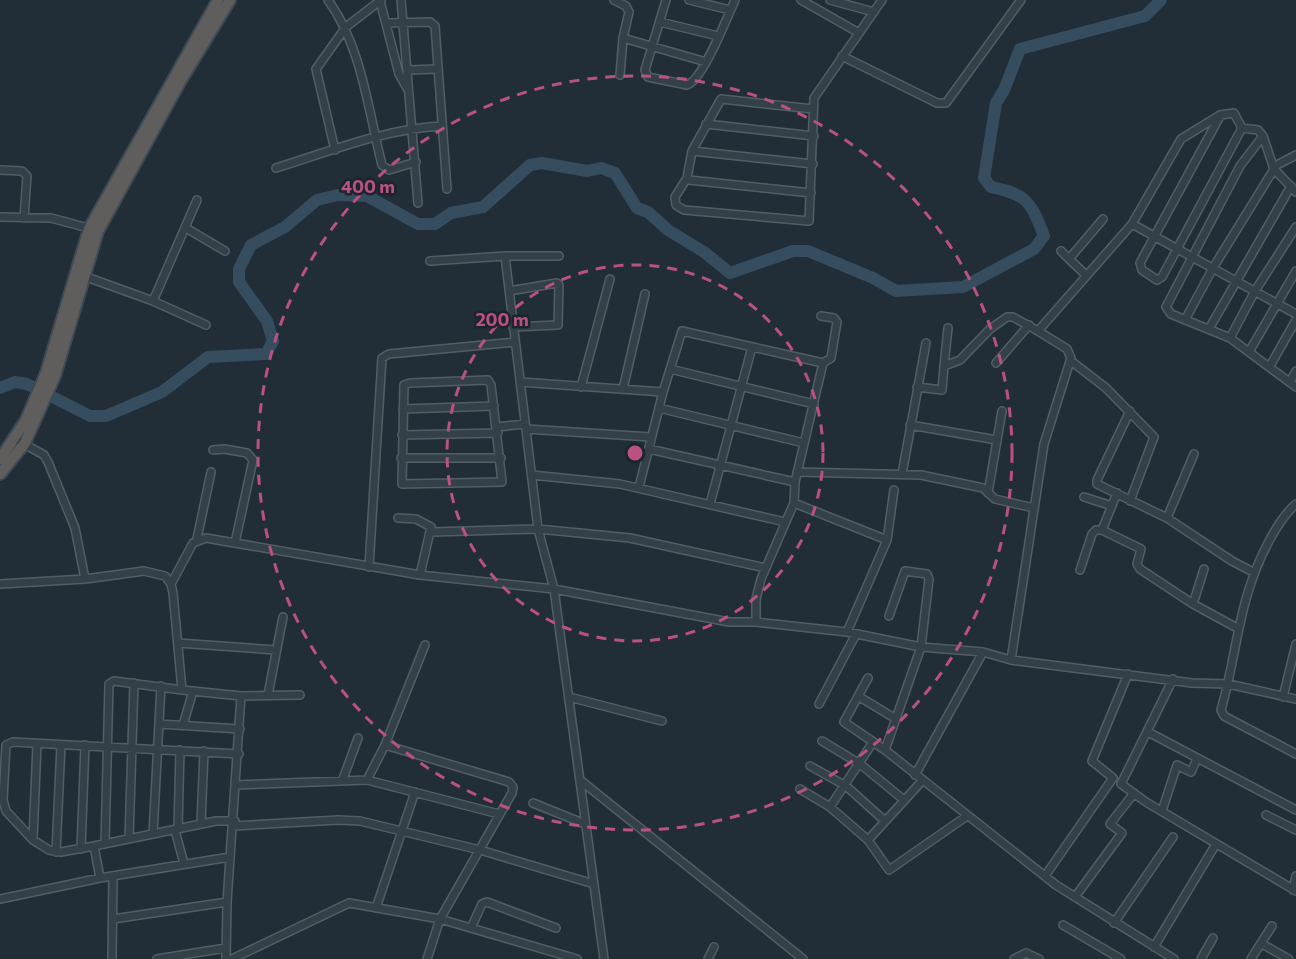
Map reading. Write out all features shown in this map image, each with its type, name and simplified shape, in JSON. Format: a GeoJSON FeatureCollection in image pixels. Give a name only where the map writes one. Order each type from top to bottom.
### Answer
{"type":"FeatureCollection","features":[{"type":"Feature","properties":{"kind":"highway"},"geometry":{"type":"LineString","coordinates":[[211,22],[218,0]]}},
{"type":"Feature","properties":{"kind":"highway"},"geometry":{"type":"LineString","coordinates":[[0,474],[36,409],[50,374],[93,230],[211,22],[230,0]]}},
{"type":"Feature","properties":{"kind":"highway"},"geometry":{"type":"LineString","coordinates":[[0,459],[20,441]]}},
{"type":"Feature","properties":{"kind":"street"},"geometry":{"type":"LineString","coordinates":[[328,0],[346,27],[386,170],[416,162]]}},
{"type":"Feature","properties":{"kind":"street"},"geometry":{"type":"LineString","coordinates":[[335,150],[316,71],[346,27],[380,0],[399,74],[409,92]]}},
{"type":"Feature","properties":{"kind":"street"},"geometry":{"type":"LineString","coordinates":[[401,0],[405,22],[418,203]]}},
{"type":"Feature","properties":{"kind":"street"},"geometry":{"type":"LineString","coordinates":[[614,0],[626,6],[629,12],[623,38],[620,75]]}},
{"type":"Feature","properties":{"kind":"street"},"geometry":{"type":"LineString","coordinates":[[666,0],[645,70],[651,78],[690,85],[706,62],[735,0]]}},
{"type":"Feature","properties":{"kind":"street"},"geometry":{"type":"LineString","coordinates":[[689,0],[730,10]]}},
{"type":"Feature","properties":{"kind":"street"},"geometry":{"type":"LineString","coordinates":[[801,0],[859,33]]}},
{"type":"Feature","properties":{"kind":"street"},"geometry":{"type":"LineString","coordinates":[[830,0],[874,12]]}},
{"type":"Feature","properties":{"kind":"street"},"geometry":{"type":"LineString","coordinates":[[813,109],[725,98],[718,101],[692,151],[687,178],[675,198],[676,205],[684,210],[809,221],[814,136],[813,109],[816,93],[882,0]]}},
{"type":"Feature","properties":{"kind":"street"},"geometry":{"type":"LineString","coordinates":[[842,56],[937,103],[946,103],[1021,0]]}},
{"type":"Feature","properties":{"kind":"street"},"geometry":{"type":"LineString","coordinates":[[387,24],[405,22],[435,24],[447,189]]}},
{"type":"Feature","properties":{"kind":"street"},"geometry":{"type":"LineString","coordinates":[[660,22],[718,36]]}},
{"type":"Feature","properties":{"kind":"street"},"geometry":{"type":"LineString","coordinates":[[623,38],[706,62]]}},
{"type":"Feature","properties":{"kind":"street"},"geometry":{"type":"LineString","coordinates":[[408,70],[438,69]]}},
{"type":"Feature","properties":{"kind":"street"},"geometry":{"type":"LineString","coordinates":[[1038,331],[1132,224],[1180,139],[1220,115],[1234,112],[1242,128]]}},
{"type":"Feature","properties":{"kind":"street"},"geometry":{"type":"LineString","coordinates":[[1220,115],[1140,265],[1157,280],[1162,277],[1242,128]]}},
{"type":"Feature","properties":{"kind":"street"},"geometry":{"type":"LineString","coordinates":[[706,124],[814,136]]}},
{"type":"Feature","properties":{"kind":"street"},"geometry":{"type":"LineString","coordinates":[[276,168],[375,136],[412,128],[442,126]]}},
{"type":"Feature","properties":{"kind":"street"},"geometry":{"type":"LineString","coordinates":[[1209,329],[1235,280],[1293,189],[1274,168],[1263,136],[1255,128],[1242,128]]}},
{"type":"Feature","properties":{"kind":"street"},"geometry":{"type":"LineString","coordinates":[[1263,136],[1240,166],[1166,305],[1171,314],[1230,338],[1293,385],[1296,371]]}},
{"type":"Feature","properties":{"kind":"street"},"geometry":{"type":"LineString","coordinates":[[692,151],[813,164]]}},
{"type":"Feature","properties":{"kind":"street"},"geometry":{"type":"LineString","coordinates":[[1185,320],[1213,268],[1274,168],[1296,155]]}},
{"type":"Feature","properties":{"kind":"street"},"geometry":{"type":"LineString","coordinates":[[0,170],[22,171],[27,176],[24,218]]}},
{"type":"Feature","properties":{"kind":"street"},"geometry":{"type":"LineString","coordinates":[[687,178],[811,193]]}},
{"type":"Feature","properties":{"kind":"street"},"geometry":{"type":"LineString","coordinates":[[153,301],[197,200]]}},
{"type":"Feature","properties":{"kind":"street"},"geometry":{"type":"LineString","coordinates":[[0,217],[58,219],[93,230]]}},
{"type":"Feature","properties":{"kind":"street"},"geometry":{"type":"LineString","coordinates":[[1069,259],[1103,219]]}},
{"type":"Feature","properties":{"kind":"street"},"geometry":{"type":"LineString","coordinates":[[1132,224],[1296,314]]}},
{"type":"Feature","properties":{"kind":"street"},"geometry":{"type":"LineString","coordinates":[[1230,338],[1255,291],[1296,227]]}},
{"type":"Feature","properties":{"kind":"street"},"geometry":{"type":"LineString","coordinates":[[186,228],[225,250]]}},
{"type":"Feature","properties":{"kind":"street"},"geometry":{"type":"LineString","coordinates":[[1061,251],[1086,275]]}},
{"type":"Feature","properties":{"kind":"street"},"geometry":{"type":"LineString","coordinates":[[505,256],[538,528],[554,589],[604,959]]}},
{"type":"Feature","properties":{"kind":"street"},"geometry":{"type":"LineString","coordinates":[[430,261],[505,256],[559,256]]}},
{"type":"Feature","properties":{"kind":"street"},"geometry":{"type":"LineString","coordinates":[[1249,352],[1296,270]]}},
{"type":"Feature","properties":{"kind":"street"},"geometry":{"type":"LineString","coordinates":[[80,275],[153,301],[206,325]]}},
{"type":"Feature","properties":{"kind":"street"},"geometry":{"type":"LineString","coordinates":[[581,387],[610,279]]}},
{"type":"Feature","properties":{"kind":"street"},"geometry":{"type":"LineString","coordinates":[[509,291],[557,283],[559,285],[558,325],[513,327]]}},
{"type":"Feature","properties":{"kind":"street"},"geometry":{"type":"LineString","coordinates":[[622,389],[645,294]]}},
{"type":"Feature","properties":{"kind":"street"},"geometry":{"type":"LineString","coordinates":[[639,487],[679,335],[684,331],[823,363],[831,358],[837,322],[836,319],[821,316]]}},
{"type":"Feature","properties":{"kind":"street"},"geometry":{"type":"LineString","coordinates":[[944,366],[960,360],[990,328],[1007,317],[1029,325],[1071,353],[1071,361],[1044,444],[1011,660]]}},
{"type":"Feature","properties":{"kind":"street"},"geometry":{"type":"LineString","coordinates":[[1270,366],[1296,320]]}},
{"type":"Feature","properties":{"kind":"street"},"geometry":{"type":"LineString","coordinates":[[996,363],[1029,325]]}},
{"type":"Feature","properties":{"kind":"street"},"geometry":{"type":"LineString","coordinates":[[917,387],[942,390],[948,328]]}},
{"type":"Feature","properties":{"kind":"street"},"geometry":{"type":"LineString","coordinates":[[369,567],[382,358],[389,354],[515,342]]}},
{"type":"Feature","properties":{"kind":"street"},"geometry":{"type":"LineString","coordinates":[[902,474],[926,343]]}},
{"type":"Feature","properties":{"kind":"street"},"geometry":{"type":"LineString","coordinates":[[710,504],[752,347]]}},
{"type":"Feature","properties":{"kind":"street"},"geometry":{"type":"LineString","coordinates":[[1071,361],[1089,373],[1152,432],[1155,440],[1130,501]]}},
{"type":"Feature","properties":{"kind":"street"},"geometry":{"type":"LineString","coordinates":[[756,622],[757,594],[794,503],[797,472],[823,363]]}},
{"type":"Feature","properties":{"kind":"street"},"geometry":{"type":"LineString","coordinates":[[670,369],[814,404]]}},
{"type":"Feature","properties":{"kind":"street"},"geometry":{"type":"LineString","coordinates":[[484,380],[491,385],[494,406],[504,479],[501,483],[406,485],[401,481],[403,389],[407,384],[484,380]]}},
{"type":"Feature","properties":{"kind":"street"},"geometry":{"type":"LineString","coordinates":[[520,382],[663,392]]}},
{"type":"Feature","properties":{"kind":"street"},"geometry":{"type":"LineString","coordinates":[[403,409],[494,406]]}},
{"type":"Feature","properties":{"kind":"street"},"geometry":{"type":"LineString","coordinates":[[659,408],[804,442]]}},
{"type":"Feature","properties":{"kind":"street"},"geometry":{"type":"LineString","coordinates":[[988,493],[1002,411]]}},
{"type":"Feature","properties":{"kind":"street"},"geometry":{"type":"LineString","coordinates":[[1130,411],[1097,480],[1098,485],[1167,518],[1232,561],[1253,572]]}},
{"type":"Feature","properties":{"kind":"street"},"geometry":{"type":"LineString","coordinates":[[910,425],[997,440]]}},
{"type":"Feature","properties":{"kind":"street"},"geometry":{"type":"LineString","coordinates":[[402,435],[526,427],[651,437]]}},
{"type":"Feature","properties":{"kind":"street"},"geometry":{"type":"LineString","coordinates":[[20,441],[48,462],[75,528],[85,579]]}},
{"type":"Feature","properties":{"kind":"street"},"geometry":{"type":"LineString","coordinates":[[213,450],[224,448],[248,453],[253,460],[235,543]]}},
{"type":"Feature","properties":{"kind":"street"},"geometry":{"type":"LineString","coordinates":[[649,448],[795,482]]}},
{"type":"Feature","properties":{"kind":"street"},"geometry":{"type":"LineString","coordinates":[[1167,518],[1194,454]]}},
{"type":"Feature","properties":{"kind":"street"},"geometry":{"type":"LineString","coordinates":[[401,458],[501,458]]}},
{"type":"Feature","properties":{"kind":"street"},"geometry":{"type":"LineString","coordinates":[[171,584],[197,539],[211,472]]}},
{"type":"Feature","properties":{"kind":"street"},"geometry":{"type":"LineString","coordinates":[[797,472],[902,474],[934,477],[983,488],[995,499],[1034,508]]}},
{"type":"Feature","properties":{"kind":"street"},"geometry":{"type":"LineString","coordinates":[[532,476],[639,487],[785,522]]}},
{"type":"Feature","properties":{"kind":"street"},"geometry":{"type":"LineString","coordinates":[[847,632],[887,540],[894,490]]}},
{"type":"Feature","properties":{"kind":"street"},"geometry":{"type":"LineString","coordinates":[[1102,530],[1117,493]]}},
{"type":"Feature","properties":{"kind":"street"},"geometry":{"type":"LineString","coordinates":[[1084,497],[1112,506]]}},
{"type":"Feature","properties":{"kind":"street"},"geometry":{"type":"LineString","coordinates":[[794,503],[887,540]]}},
{"type":"Feature","properties":{"kind":"street"},"geometry":{"type":"LineString","coordinates":[[1296,504],[1281,520],[1253,572],[1237,628],[1228,684],[1221,710],[1222,715],[1296,754]]}},
{"type":"Feature","properties":{"kind":"street"},"geometry":{"type":"LineString","coordinates":[[398,518],[416,519],[428,524],[432,532],[420,575]]}},
{"type":"Feature","properties":{"kind":"street"},"geometry":{"type":"LineString","coordinates":[[432,532],[538,528],[641,539],[766,568]]}},
{"type":"Feature","properties":{"kind":"street"},"geometry":{"type":"LineString","coordinates":[[1080,570],[1092,534],[1096,530],[1102,530],[1141,549],[1139,567],[1194,604],[1237,628]]}},
{"type":"Feature","properties":{"kind":"street"},"geometry":{"type":"LineString","coordinates":[[197,539],[235,543],[420,575],[554,589],[718,620],[856,633],[921,647],[983,652],[1011,660],[1192,683],[1228,684],[1296,699]]}},
{"type":"Feature","properties":{"kind":"street"},"geometry":{"type":"LineString","coordinates":[[1194,604],[1204,569]]}},
{"type":"Feature","properties":{"kind":"street"},"geometry":{"type":"LineString","coordinates":[[885,750],[921,647],[929,579],[927,574],[907,570],[904,572],[889,615]]}},
{"type":"Feature","properties":{"kind":"street"},"geometry":{"type":"LineString","coordinates":[[0,584],[155,572],[165,576],[171,584],[182,690]]}},
{"type":"Feature","properties":{"kind":"street"},"geometry":{"type":"LineString","coordinates":[[268,694],[283,617]]}},
{"type":"Feature","properties":{"kind":"street"},"geometry":{"type":"LineString","coordinates":[[819,704],[856,633]]}},
{"type":"Feature","properties":{"kind":"street"},"geometry":{"type":"LineString","coordinates":[[178,643],[276,650]]}},
{"type":"Feature","properties":{"kind":"street"},"geometry":{"type":"LineString","coordinates":[[1283,697],[1296,644]]}},
{"type":"Feature","properties":{"kind":"street"},"geometry":{"type":"LineString","coordinates":[[367,780],[385,745],[425,645]]}},
{"type":"Feature","properties":{"kind":"street"},"geometry":{"type":"LineString","coordinates":[[915,775],[983,652]]}},
{"type":"Feature","properties":{"kind":"street"},"geometry":{"type":"LineString","coordinates":[[1128,674],[1092,761],[1121,784],[1162,811],[1295,891],[1296,876]]}},
{"type":"Feature","properties":{"kind":"street"},"geometry":{"type":"LineString","coordinates":[[868,678],[844,722],[885,750],[1045,876],[1114,923],[1172,958]]}},
{"type":"Feature","properties":{"kind":"street"},"geometry":{"type":"LineString","coordinates":[[1121,784],[1173,679]]}},
{"type":"Feature","properties":{"kind":"street"},"geometry":{"type":"LineString","coordinates":[[105,844],[109,684],[114,681],[241,696],[300,695]]}},
{"type":"Feature","properties":{"kind":"street"},"geometry":{"type":"LineString","coordinates":[[129,839],[134,683]]}},
{"type":"Feature","properties":{"kind":"street"},"geometry":{"type":"LineString","coordinates":[[153,834],[161,686]]}},
{"type":"Feature","properties":{"kind":"street"},"geometry":{"type":"LineString","coordinates":[[183,724],[193,691]]}},
{"type":"Feature","properties":{"kind":"street"},"geometry":{"type":"LineString","coordinates":[[226,959],[227,902],[237,785],[241,696]]}},
{"type":"Feature","properties":{"kind":"street"},"geometry":{"type":"LineString","coordinates":[[858,696],[896,719]]}},
{"type":"Feature","properties":{"kind":"street"},"geometry":{"type":"LineString","coordinates":[[569,697],[662,721]]}},
{"type":"Feature","properties":{"kind":"street"},"geometry":{"type":"LineString","coordinates":[[159,724],[240,729]]}},
{"type":"Feature","properties":{"kind":"street"},"geometry":{"type":"LineString","coordinates":[[1148,732],[1296,810]]}},
{"type":"Feature","properties":{"kind":"street"},"geometry":{"type":"LineString","coordinates":[[343,779],[358,738]]}},
{"type":"Feature","properties":{"kind":"street"},"geometry":{"type":"LineString","coordinates":[[822,741],[860,764],[904,800]]}},
{"type":"Feature","properties":{"kind":"street"},"geometry":{"type":"LineString","coordinates":[[830,807],[873,742]]}},
{"type":"Feature","properties":{"kind":"street"},"geometry":{"type":"LineString","coordinates":[[239,754],[85,745],[8,744],[2,761],[3,800],[11,819],[33,840],[56,852],[201,824],[348,820],[402,830],[480,850],[594,884]]}},
{"type":"Feature","properties":{"kind":"street"},"geometry":{"type":"LineString","coordinates":[[33,840],[37,744]]}},
{"type":"Feature","properties":{"kind":"street"},"geometry":{"type":"LineString","coordinates":[[56,852],[61,745]]}},
{"type":"Feature","properties":{"kind":"street"},"geometry":{"type":"LineString","coordinates":[[81,849],[85,745]]}},
{"type":"Feature","properties":{"kind":"street"},"geometry":{"type":"LineString","coordinates":[[385,745],[509,782],[513,787],[512,793],[440,919],[427,959]]}},
{"type":"Feature","properties":{"kind":"street"},"geometry":{"type":"LineString","coordinates":[[180,750],[176,830],[184,864]]}},
{"type":"Feature","properties":{"kind":"street"},"geometry":{"type":"LineString","coordinates":[[201,824],[204,751]]}},
{"type":"Feature","properties":{"kind":"street"},"geometry":{"type":"LineString","coordinates":[[1162,811],[1177,765],[1191,772],[1197,759]]}},
{"type":"Feature","properties":{"kind":"street"},"geometry":{"type":"LineString","coordinates":[[810,766],[846,786],[885,821]]}},
{"type":"Feature","properties":{"kind":"street"},"geometry":{"type":"LineString","coordinates":[[1045,876],[1113,778]]}},
{"type":"Feature","properties":{"kind":"street"},"geometry":{"type":"LineString","coordinates":[[237,785],[343,779],[367,780],[500,814]]}},
{"type":"Feature","properties":{"kind":"street"},"geometry":{"type":"LineString","coordinates":[[580,780],[803,959]]}},
{"type":"Feature","properties":{"kind":"street"},"geometry":{"type":"LineString","coordinates":[[868,840],[922,781]]}},
{"type":"Feature","properties":{"kind":"street"},"geometry":{"type":"LineString","coordinates":[[800,789],[830,807],[868,840],[890,870],[967,816]]}},
{"type":"Feature","properties":{"kind":"street"},"geometry":{"type":"LineString","coordinates":[[376,908],[415,792]]}},
{"type":"Feature","properties":{"kind":"street"},"geometry":{"type":"LineString","coordinates":[[1075,897],[1122,833],[1110,824],[1134,793]]}},
{"type":"Feature","properties":{"kind":"street"},"geometry":{"type":"LineString","coordinates":[[533,803],[585,824]]}},
{"type":"Feature","properties":{"kind":"street"},"geometry":{"type":"LineString","coordinates":[[1266,815],[1296,830]]}},
{"type":"Feature","properties":{"kind":"street"},"geometry":{"type":"LineString","coordinates":[[1114,923],[1173,837]]}},
{"type":"Feature","properties":{"kind":"street"},"geometry":{"type":"LineString","coordinates":[[1154,947],[1216,844]]}},
{"type":"Feature","properties":{"kind":"street"},"geometry":{"type":"LineString","coordinates":[[94,846],[100,878]]}},
{"type":"Feature","properties":{"kind":"street"},"geometry":{"type":"LineString","coordinates":[[0,899],[100,878],[230,857]]}},
{"type":"Feature","properties":{"kind":"street"},"geometry":{"type":"LineString","coordinates":[[112,959],[113,876]]}},
{"type":"Feature","properties":{"kind":"street"},"geometry":{"type":"LineString","coordinates":[[113,919],[227,902]]}},
{"type":"Feature","properties":{"kind":"street"},"geometry":{"type":"LineString","coordinates":[[471,928],[482,904],[486,902],[556,928]]}},
{"type":"Feature","properties":{"kind":"street"},"geometry":{"type":"LineString","coordinates":[[232,959],[349,903],[440,919],[577,959]]}},
{"type":"Feature","properties":{"kind":"street"},"geometry":{"type":"LineString","coordinates":[[1063,925],[1121,959]]}},
{"type":"Feature","properties":{"kind":"street"},"geometry":{"type":"LineString","coordinates":[[1251,959],[1272,926]]}},
{"type":"Feature","properties":{"kind":"street"},"geometry":{"type":"LineString","coordinates":[[1201,959],[1214,938]]}},
{"type":"Feature","properties":{"kind":"street"},"geometry":{"type":"LineString","coordinates":[[1262,944],[1289,959]]}},
{"type":"Feature","properties":{"kind":"street"},"geometry":{"type":"LineString","coordinates":[[708,959],[714,947]]}},
{"type":"Feature","properties":{"kind":"street"},"geometry":{"type":"LineString","coordinates":[[157,959],[226,948]]}},
{"type":"Feature","properties":{"kind":"street"},"geometry":{"type":"LineString","coordinates":[[1014,959],[1027,952],[1039,959]]}},
{"type":"Feature","properties":{"kind":"waterway"},"geometry":{"type":"LineString","coordinates":[[0,388],[15,382],[27,384],[90,416],[106,416],[162,392],[208,357],[266,354],[273,341],[267,321],[239,282],[239,269],[251,245],[285,227],[317,200],[338,195],[367,196],[418,224],[435,224],[451,213],[483,207],[530,165],[542,163],[587,171],[601,168],[615,173],[637,208],[648,212],[668,230],[704,252],[730,273],[793,251],[808,251],[873,278],[896,291],[963,287],[1034,249],[1044,236],[1026,201],[1013,193],[991,187],[984,178],[996,103],[1004,90],[1020,49],[1145,16],[1161,0]]}}]}
